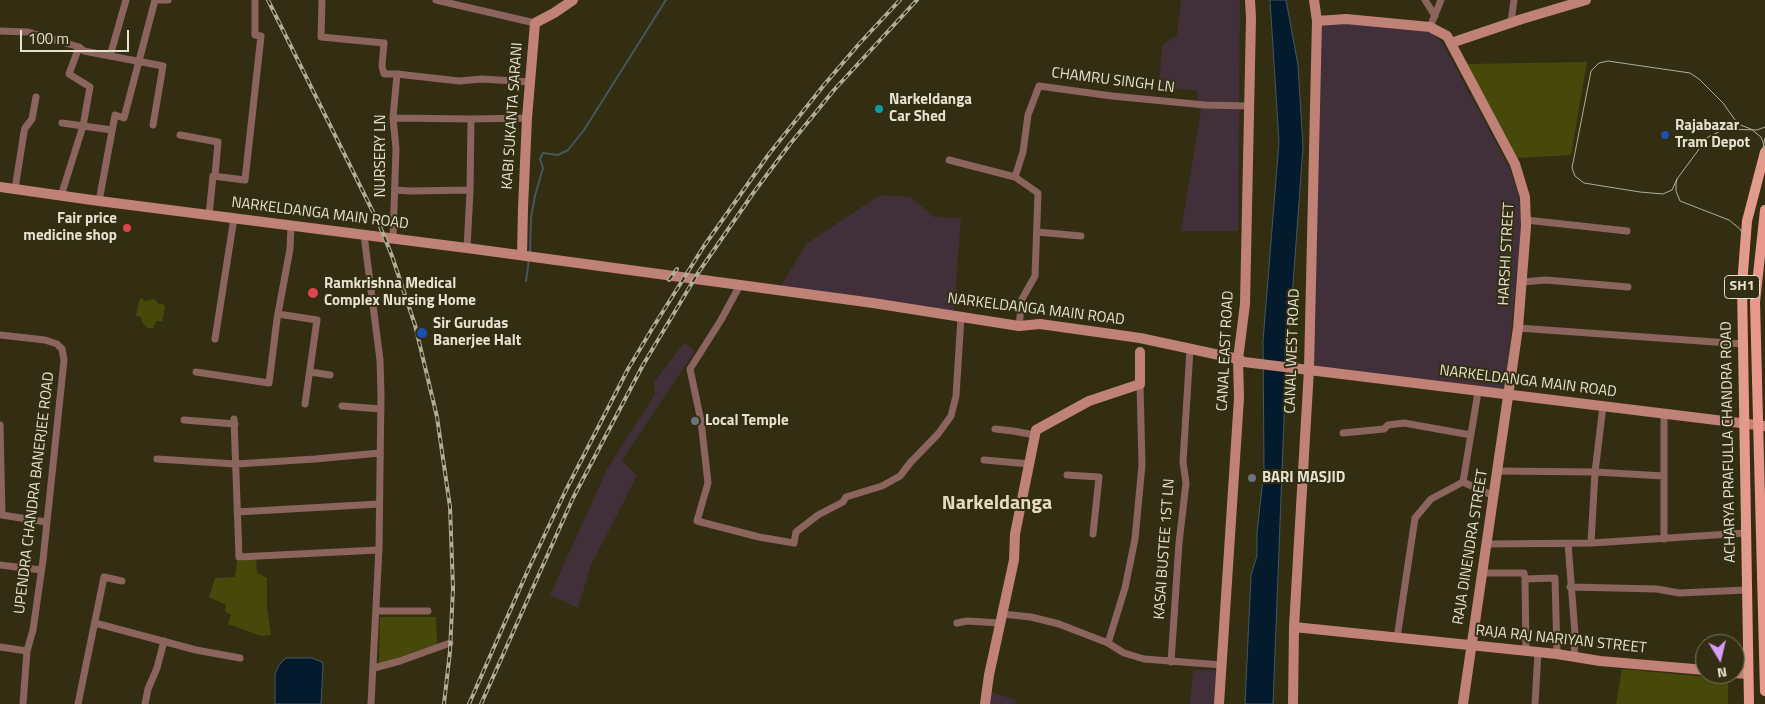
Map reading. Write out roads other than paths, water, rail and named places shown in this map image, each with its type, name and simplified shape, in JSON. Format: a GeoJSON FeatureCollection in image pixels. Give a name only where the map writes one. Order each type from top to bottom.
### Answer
{"type":"FeatureCollection","features":[{"type":"Feature","properties":{"kind":"main road","name":"KABI SUKANTA SARANI"},"geometry":{"type":"LineString","coordinates":[[522,255],[522,208],[527,118],[535,22],[574,0]]}},
{"type":"Feature","properties":{"kind":"main road","name":"CANAL EAST ROAD"},"geometry":{"type":"LineString","coordinates":[[1219,704],[1245,304],[1250,0]]}},
{"type":"Feature","properties":{"kind":"main road","name":"CANAL WEST ROAD"},"geometry":{"type":"LineString","coordinates":[[1293,704],[1294,627],[1317,21],[1314,0]]}},
{"type":"Feature","properties":{"kind":"main road"},"geometry":{"type":"LineString","coordinates":[[1317,21],[1346,19],[1430,27],[1447,36],[1451,43],[1511,22],[1586,0]]}},
{"type":"Feature","properties":{"kind":"main road","name":"HARSHI STREET"},"geometry":{"type":"LineString","coordinates":[[1451,43],[1515,164],[1525,197],[1526,220],[1522,282],[1509,394]]}},
{"type":"Feature","properties":{"kind":"main road","name":"ACHARYA PRAFULLA CHANDRA ROAD"},"geometry":{"type":"LineString","coordinates":[[1749,704],[1742,285],[1747,221],[1765,152]]}},
{"type":"Feature","properties":{"kind":"main road","name":"NARKELDANGA MAIN ROAD"},"geometry":{"type":"LineString","coordinates":[[0,187],[522,255],[908,308],[1019,326],[1040,324],[1140,338],[1241,360],[1304,369],[1761,426]]}},
{"type":"Feature","properties":{"kind":"main road"},"geometry":{"type":"LineString","coordinates":[[1765,210],[1755,302],[1761,426],[1765,691]]}},
{"type":"Feature","properties":{"kind":"main road"},"geometry":{"type":"LineString","coordinates":[[984,704],[1014,560],[1016,534],[1036,430],[1089,402],[1140,384],[1140,352]]}},
{"type":"Feature","properties":{"kind":"main road","name":"RAJA DINENDRA STREET"},"geometry":{"type":"LineString","coordinates":[[1462,704],[1509,394]]}},
{"type":"Feature","properties":{"kind":"main road","name":"RAJA RAJ NARIYAN STREET"},"geometry":{"type":"LineString","coordinates":[[1294,627],[1558,654],[1600,661],[1695,669]]}},
{"type":"Feature","properties":{"kind":"street"},"geometry":{"type":"LineString","coordinates":[[110,56],[126,0]]}},
{"type":"Feature","properties":{"kind":"street"},"geometry":{"type":"LineString","coordinates":[[99,201],[115,115],[124,118],[156,0],[168,0]]}},
{"type":"Feature","properties":{"kind":"street"},"geometry":{"type":"LineString","coordinates":[[216,176],[245,180],[261,36],[255,35],[255,0]]}},
{"type":"Feature","properties":{"kind":"street"},"geometry":{"type":"LineString","coordinates":[[322,0],[321,37],[384,43],[382,66],[384,74],[459,81],[482,79],[530,82]]}},
{"type":"Feature","properties":{"kind":"street"},"geometry":{"type":"LineString","coordinates":[[436,0],[535,22]]}},
{"type":"Feature","properties":{"kind":"street"},"geometry":{"type":"LineString","coordinates":[[1425,0],[1435,16]]}},
{"type":"Feature","properties":{"kind":"street"},"geometry":{"type":"LineString","coordinates":[[1430,27],[1441,0]]}},
{"type":"Feature","properties":{"kind":"street"},"geometry":{"type":"LineString","coordinates":[[1511,22],[1514,0]]}},
{"type":"Feature","properties":{"kind":"street"},"geometry":{"type":"LineString","coordinates":[[0,31],[28,32],[84,50],[163,66],[152,125]]}},
{"type":"Feature","properties":{"kind":"street"},"geometry":{"type":"LineString","coordinates":[[61,196],[83,126],[90,87],[69,74],[79,47]]}},
{"type":"Feature","properties":{"kind":"street","name":"NURSERY LN"},"geometry":{"type":"LineString","coordinates":[[393,238],[396,149],[393,118],[398,74]]}},
{"type":"Feature","properties":{"kind":"street","name":"CHAMRU SINGH LN"},"geometry":{"type":"LineString","coordinates":[[1015,177],[1023,152],[1028,115],[1039,86],[1112,96],[1205,105],[1248,106]]}},
{"type":"Feature","properties":{"kind":"street"},"geometry":{"type":"LineString","coordinates":[[15,189],[24,132],[32,119],[36,97]]}},
{"type":"Feature","properties":{"kind":"street"},"geometry":{"type":"LineString","coordinates":[[393,118],[471,120],[527,118]]}},
{"type":"Feature","properties":{"kind":"street"},"geometry":{"type":"LineString","coordinates":[[467,248],[472,142],[471,120]]}},
{"type":"Feature","properties":{"kind":"street"},"geometry":{"type":"LineString","coordinates":[[62,124],[112,130]]}},
{"type":"Feature","properties":{"kind":"street"},"geometry":{"type":"LineString","coordinates":[[180,135],[218,142],[216,176],[213,176],[208,215]]}},
{"type":"Feature","properties":{"kind":"street"},"geometry":{"type":"LineString","coordinates":[[949,160],[1015,177],[1038,194],[1035,276],[1022,299],[1019,326]]}},
{"type":"Feature","properties":{"kind":"street"},"geometry":{"type":"LineString","coordinates":[[395,190],[411,192],[470,190]]}},
{"type":"Feature","properties":{"kind":"street"},"geometry":{"type":"LineString","coordinates":[[215,338],[234,218]]}},
{"type":"Feature","properties":{"kind":"street"},"geometry":{"type":"LineString","coordinates":[[1526,220],[1627,231]]}},
{"type":"Feature","properties":{"kind":"street"},"geometry":{"type":"LineString","coordinates":[[196,372],[269,383],[292,226]]}},
{"type":"Feature","properties":{"kind":"street"},"geometry":{"type":"LineString","coordinates":[[1037,232],[1080,236]]}},
{"type":"Feature","properties":{"kind":"street"},"geometry":{"type":"LineString","coordinates":[[364,235],[380,360],[381,409],[376,611],[371,704]]}},
{"type":"Feature","properties":{"kind":"street"},"geometry":{"type":"LineString","coordinates":[[1522,282],[1546,280],[1628,288]]}},
{"type":"Feature","properties":{"kind":"street"},"geometry":{"type":"LineString","coordinates":[[740,285],[721,320],[690,369],[701,422],[708,483],[697,521],[759,538],[794,543],[796,532],[818,515],[844,502],[846,497],[882,486],[900,476],[910,462],[938,434],[951,416],[956,396],[960,317]]}},
{"type":"Feature","properties":{"kind":"street"},"geometry":{"type":"LineString","coordinates":[[278,314],[318,320],[305,404]]}},
{"type":"Feature","properties":{"kind":"street"},"geometry":{"type":"LineString","coordinates":[[1518,328],[1743,344]]}},
{"type":"Feature","properties":{"kind":"street","name":"UPENDRA CHANDRA BANERJEE ROAD"},"geometry":{"type":"LineString","coordinates":[[0,335],[45,340],[57,344],[62,349],[64,360],[41,570],[33,630],[27,651],[23,704]]}},
{"type":"Feature","properties":{"kind":"street","name":"KASAI BUSTEE 1ST LN"},"geometry":{"type":"LineString","coordinates":[[1171,662],[1179,543],[1186,483],[1183,462],[1190,349]]}},
{"type":"Feature","properties":{"kind":"street"},"geometry":{"type":"LineString","coordinates":[[310,372],[330,375]]}},
{"type":"Feature","properties":{"kind":"street"},"geometry":{"type":"LineString","coordinates":[[1108,643],[1125,588],[1135,539],[1142,465],[1140,384]]}},
{"type":"Feature","properties":{"kind":"street"},"geometry":{"type":"LineString","coordinates":[[1463,482],[1478,392]]}},
{"type":"Feature","properties":{"kind":"street"},"geometry":{"type":"LineString","coordinates":[[342,406],[381,409]]}},
{"type":"Feature","properties":{"kind":"street"},"geometry":{"type":"LineString","coordinates":[[1591,543],[1595,472],[1603,406]]}},
{"type":"Feature","properties":{"kind":"street"},"geometry":{"type":"LineString","coordinates":[[1664,414],[1664,539]]}},
{"type":"Feature","properties":{"kind":"street"},"geometry":{"type":"LineString","coordinates":[[184,420],[235,422],[239,557],[378,550]]}},
{"type":"Feature","properties":{"kind":"street"},"geometry":{"type":"LineString","coordinates":[[1343,433],[1384,428],[1388,425],[1404,423],[1471,435]]}},
{"type":"Feature","properties":{"kind":"street"},"geometry":{"type":"LineString","coordinates":[[0,424],[2,515],[46,522]]}},
{"type":"Feature","properties":{"kind":"street"},"geometry":{"type":"LineString","coordinates":[[995,429],[1013,430],[1035,435]]}},
{"type":"Feature","properties":{"kind":"street"},"geometry":{"type":"LineString","coordinates":[[157,459],[236,464],[380,453]]}},
{"type":"Feature","properties":{"kind":"street"},"geometry":{"type":"LineString","coordinates":[[984,460],[1030,464]]}},
{"type":"Feature","properties":{"kind":"street"},"geometry":{"type":"LineString","coordinates":[[1497,471],[1595,472],[1664,476]]}},
{"type":"Feature","properties":{"kind":"street"},"geometry":{"type":"LineString","coordinates":[[1067,475],[1099,477],[1093,534]]}},
{"type":"Feature","properties":{"kind":"street"},"geometry":{"type":"LineString","coordinates":[[1463,482],[1494,496]]}},
{"type":"Feature","properties":{"kind":"street"},"geometry":{"type":"LineString","coordinates":[[1398,638],[1414,518],[1432,499],[1463,482]]}},
{"type":"Feature","properties":{"kind":"street"},"geometry":{"type":"LineString","coordinates":[[237,512],[379,504]]}},
{"type":"Feature","properties":{"kind":"street"},"geometry":{"type":"LineString","coordinates":[[1486,544],[1591,543],[1745,533]]}},
{"type":"Feature","properties":{"kind":"street"},"geometry":{"type":"LineString","coordinates":[[1568,543],[1574,657]]}},
{"type":"Feature","properties":{"kind":"street"},"geometry":{"type":"LineString","coordinates":[[0,565],[41,570]]}},
{"type":"Feature","properties":{"kind":"street"},"geometry":{"type":"LineString","coordinates":[[1482,573],[1524,573],[1526,651]]}},
{"type":"Feature","properties":{"kind":"street"},"geometry":{"type":"LineString","coordinates":[[78,704],[104,577],[122,581]]}},
{"type":"Feature","properties":{"kind":"street"},"geometry":{"type":"LineString","coordinates":[[1525,579],[1555,578],[1558,654]]}},
{"type":"Feature","properties":{"kind":"street"},"geometry":{"type":"LineString","coordinates":[[1570,587],[1657,589],[1679,593],[1746,590]]}},
{"type":"Feature","properties":{"kind":"street"},"geometry":{"type":"LineString","coordinates":[[376,611],[428,611]]}},
{"type":"Feature","properties":{"kind":"street"},"geometry":{"type":"LineString","coordinates":[[957,623],[1031,617],[1059,624],[1108,643],[1124,653],[1144,659],[1222,665]]}},
{"type":"Feature","properties":{"kind":"street"},"geometry":{"type":"LineString","coordinates":[[95,623],[196,650],[240,658]]}},
{"type":"Feature","properties":{"kind":"street"},"geometry":{"type":"LineString","coordinates":[[145,704],[164,640]]}},
{"type":"Feature","properties":{"kind":"street"},"geometry":{"type":"LineString","coordinates":[[374,668],[450,643]]}},
{"type":"Feature","properties":{"kind":"street"},"geometry":{"type":"LineString","coordinates":[[0,647],[27,651]]}},
{"type":"Feature","properties":{"kind":"street"},"geometry":{"type":"LineString","coordinates":[[1535,704],[1538,652]]}},
{"type":"Feature","properties":{"kind":"water"},"geometry":{"type":"Polygon","coordinates":[[[1270,0],[1286,0],[1298,65],[1303,147],[1285,394],[1273,704],[1245,704],[1251,575],[1257,556],[1257,533],[1264,469],[1263,341],[1279,142],[1270,0]]]}},
{"type":"Feature","properties":{"kind":"water"},"geometry":{"type":"Polygon","coordinates":[[[286,658],[312,658],[322,662],[321,704],[275,704],[275,674],[279,665],[286,658]]]}},
{"type":"Feature","properties":{"kind":"waterway"},"geometry":{"type":"LineString","coordinates":[[530,253],[531,218],[543,168],[540,159],[543,153],[558,155],[568,150],[584,130],[666,0]]}},
{"type":"Feature","properties":{"kind":"waterway"},"geometry":{"type":"LineString","coordinates":[[526,281],[529,260]]}},
{"type":"Feature","properties":{"kind":"tram line"},"geometry":{"type":"LineString","coordinates":[[1677,179],[1672,190],[1663,194],[1584,183],[1575,176],[1572,168],[1591,71],[1599,63],[1608,61],[1690,73],[1699,79],[1723,103],[1738,124],[1751,129],[1761,137],[1765,148]]}},
{"type":"Feature","properties":{"kind":"tram line"},"geometry":{"type":"LineString","coordinates":[[1745,239],[1740,229],[1729,220],[1680,201],[1676,191],[1676,184],[1677,179],[1708,137],[1725,129],[1757,130],[1765,127]]}},
{"type":"Feature","properties":{"kind":"tram line"},"geometry":{"type":"LineString","coordinates":[[1747,704],[1741,365],[1743,272],[1745,239],[1765,138]]}},
{"type":"Feature","properties":{"kind":"railway"},"geometry":{"type":"LineString","coordinates":[[268,0],[379,224],[392,256],[415,325],[437,417],[450,507],[453,588],[450,651],[444,704]]}},
{"type":"Feature","properties":{"kind":"railway"},"geometry":{"type":"LineString","coordinates":[[469,704],[528,570],[566,490],[628,369],[652,329],[704,246],[769,154],[824,85],[900,0]]}},
{"type":"Feature","properties":{"kind":"railway"},"geometry":{"type":"LineString","coordinates":[[481,704],[573,498],[643,365],[698,273],[790,144],[834,90],[917,0]]}},
{"type":"Feature","properties":{"kind":"railway"},"geometry":{"type":"LineString","coordinates":[[669,280],[677,269]]}},
{"type":"Feature","properties":{"kind":"place","name":"Narkeldanga Car Shed"},"geometry":{"type":"Point","coordinates":[879,109]}},
{"type":"Feature","properties":{"kind":"place","name":"Rajabazar Tram Depot"},"geometry":{"type":"Point","coordinates":[1665,135]}},
{"type":"Feature","properties":{"kind":"place","name":"Fair price medicine shop"},"geometry":{"type":"Point","coordinates":[127,228]}},
{"type":"Feature","properties":{"kind":"place","name":"Ramkrishna Medical Complex Nursing Home"},"geometry":{"type":"Point","coordinates":[313,293]}},
{"type":"Feature","properties":{"kind":"place","name":"Sir Gurudas Banerjee Halt"},"geometry":{"type":"Point","coordinates":[422,333]}},
{"type":"Feature","properties":{"kind":"place","name":"Local Temple"},"geometry":{"type":"Point","coordinates":[695,421]}},
{"type":"Feature","properties":{"kind":"place","name":"BARI MASJID"},"geometry":{"type":"Point","coordinates":[1252,478]}},
{"type":"Feature","properties":{"kind":"district","name":"Narkeldanga"},"geometry":{"type":"Point","coordinates":[997,504]}}]}
